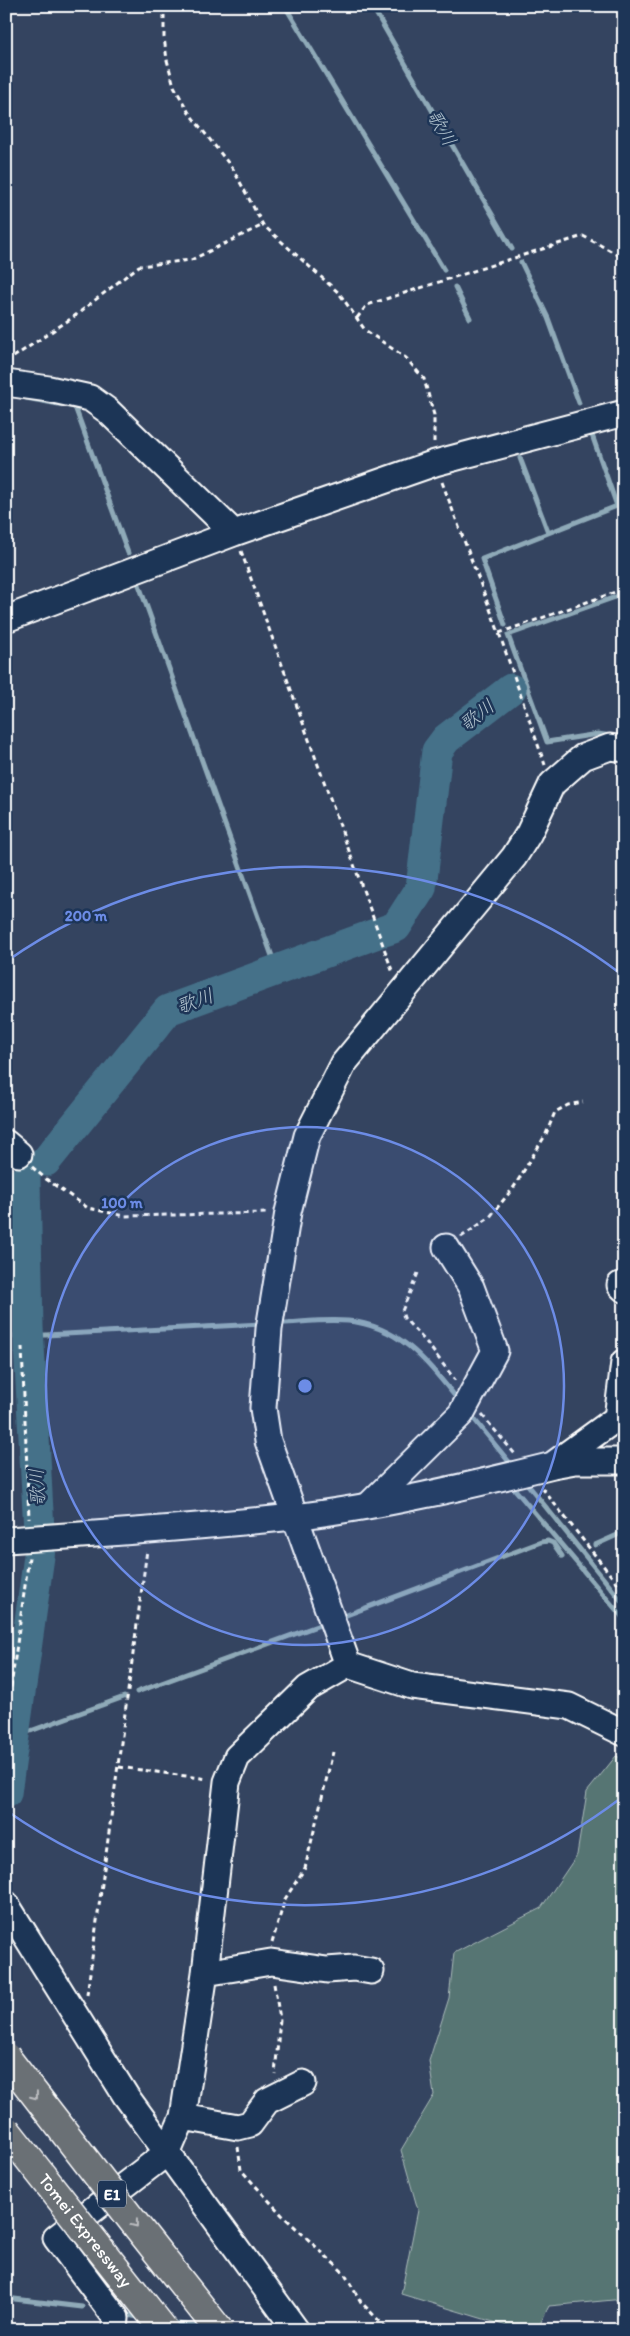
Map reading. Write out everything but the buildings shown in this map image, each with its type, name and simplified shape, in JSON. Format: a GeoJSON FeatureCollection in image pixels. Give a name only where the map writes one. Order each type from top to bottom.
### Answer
{"type":"FeatureCollection","features":[{"type":"Feature","properties":{"kind":"highway","name":"E1"},"geometry":{"type":"LineString","coordinates":[[6,2056],[126,2213],[219,2330]]}},
{"type":"Feature","properties":{"kind":"highway","name":"Tomei Expressway"},"geometry":{"type":"LineString","coordinates":[[6,2130],[164,2330]]}},
{"type":"Feature","properties":{"kind":"street"},"geometry":{"type":"LineString","coordinates":[[6,382],[49,388],[90,398],[108,411],[234,533]]}},
{"type":"Feature","properties":{"kind":"street"},"geometry":{"type":"LineString","coordinates":[[6,618],[234,533],[435,463],[624,413]]}},
{"type":"Feature","properties":{"kind":"street"},"geometry":{"type":"LineString","coordinates":[[348,1665],[268,1441],[263,1408],[269,1329],[289,1212],[307,1136],[327,1093],[344,1063],[514,857],[529,833],[552,784],[583,757],[610,747],[624,749]]}},
{"type":"Feature","properties":{"kind":"street"},"geometry":{"type":"LineString","coordinates":[[369,1505],[461,1414],[495,1350],[471,1287],[446,1247]]}},
{"type":"Feature","properties":{"kind":"street"},"geometry":{"type":"LineString","coordinates":[[553,1465],[621,1419],[624,1362]]}},
{"type":"Feature","properties":{"kind":"street"},"geometry":{"type":"LineString","coordinates":[[6,1540],[150,1530],[294,1516],[369,1505],[576,1461],[624,1461]]}},
{"type":"Feature","properties":{"kind":"street"},"geometry":{"type":"LineString","coordinates":[[115,2330],[116,2318],[56,2238],[168,2152],[183,2117],[205,1973],[227,1782],[237,1757],[308,1688],[348,1665],[412,1686],[513,1697],[569,1706],[624,1733]]}},
{"type":"Feature","properties":{"kind":"street"},"geometry":{"type":"LineString","coordinates":[[6,1904],[126,2096],[296,2330]]}},
{"type":"Feature","properties":{"kind":"street"},"geometry":{"type":"LineString","coordinates":[[205,1973],[271,1962],[327,1970],[354,1968],[371,1971]]}},
{"type":"Feature","properties":{"kind":"street"},"geometry":{"type":"LineString","coordinates":[[183,2117],[238,2127],[250,2124],[267,2101],[303,2083]]}},
{"type":"Feature","properties":{"kind":"path"},"geometry":{"type":"LineString","coordinates":[[164,6],[164,37],[174,86],[189,113],[233,168],[263,225],[339,293],[365,330],[406,358],[424,379],[434,415],[435,463],[499,633],[552,784]]}},
{"type":"Feature","properties":{"kind":"path"},"geometry":{"type":"LineString","coordinates":[[6,362],[72,318],[139,266],[191,260],[263,225]]}},
{"type":"Feature","properties":{"kind":"path"},"geometry":{"type":"LineString","coordinates":[[357,318],[367,305],[583,236],[624,258]]}},
{"type":"Feature","properties":{"kind":"path"},"geometry":{"type":"LineString","coordinates":[[234,533],[400,993]]}},
{"type":"Feature","properties":{"kind":"path"},"geometry":{"type":"LineString","coordinates":[[499,633],[624,589]]}},
{"type":"Feature","properties":{"kind":"path"},"geometry":{"type":"LineString","coordinates":[[446,1247],[489,1218],[514,1187],[546,1134],[555,1112],[568,1104],[583,1102]]}},
{"type":"Feature","properties":{"kind":"path"},"geometry":{"type":"LineString","coordinates":[[13,1149],[46,1180],[88,1208],[124,1216],[289,1212]]}},
{"type":"Feature","properties":{"kind":"path"},"geometry":{"type":"LineString","coordinates":[[418,1273],[402,1311],[404,1318],[427,1342],[522,1473],[624,1592]]}},
{"type":"Feature","properties":{"kind":"path"},"geometry":{"type":"LineString","coordinates":[[83,2030],[150,1530]]}},
{"type":"Feature","properties":{"kind":"path"},"geometry":{"type":"LineString","coordinates":[[267,2101],[277,2066],[280,2019],[271,1962],[272,1943],[285,1899],[304,1868],[333,1752]]}},
{"type":"Feature","properties":{"kind":"path"},"geometry":{"type":"LineString","coordinates":[[119,1767],[227,1782]]}},
{"type":"Feature","properties":{"kind":"path"},"geometry":{"type":"LineString","coordinates":[[238,2127],[241,2170],[282,2215],[344,2273],[361,2302],[388,2330]]}},
{"type":"Feature","properties":{"kind":"green space"},"geometry":{"type":"Polygon","coordinates":[[[616,1756],[624,1759],[624,2299],[549,2306],[537,2330],[520,2330],[401,2294],[418,2210],[401,2150],[434,2095],[429,2061],[449,1998],[454,1953],[541,1908],[577,1855],[587,1792],[616,1756]]]}},
{"type":"Feature","properties":{"kind":"waterway"},"geometry":{"type":"LineString","coordinates":[[285,6],[444,270]]}},
{"type":"Feature","properties":{"kind":"waterway","name":"歌川"},"geometry":{"type":"LineString","coordinates":[[372,6],[512,249]]}},
{"type":"Feature","properties":{"kind":"waterway","name":"歌川"},"geometry":{"type":"LineString","coordinates":[[521,262],[548,318],[579,403]]}},
{"type":"Feature","properties":{"kind":"waterway"},"geometry":{"type":"LineString","coordinates":[[455,287],[470,318]]}},
{"type":"Feature","properties":{"kind":"waterway"},"geometry":{"type":"LineString","coordinates":[[26,398],[75,407],[128,553]]}},
{"type":"Feature","properties":{"kind":"waterway","name":"歌川"},"geometry":{"type":"LineString","coordinates":[[505,625],[482,559],[617,506],[592,435]]}},
{"type":"Feature","properties":{"kind":"waterway"},"geometry":{"type":"LineString","coordinates":[[520,458],[548,532]]}},
{"type":"Feature","properties":{"kind":"waterway"},"geometry":{"type":"LineString","coordinates":[[138,582],[277,970]]}},
{"type":"Feature","properties":{"kind":"waterway","name":"歌川"},"geometry":{"type":"LineString","coordinates":[[611,736],[598,734],[547,742],[508,635],[624,594]]}},
{"type":"Feature","properties":{"kind":"waterway","name":"歌川"},"geometry":{"type":"LineString","coordinates":[[384,931],[396,927],[421,888],[437,751],[446,739],[511,689]]}},
{"type":"Feature","properties":{"kind":"waterway","name":"歌川"},"geometry":{"type":"LineString","coordinates":[[46,1161],[168,1010],[375,934]]}},
{"type":"Feature","properties":{"kind":"waterway","name":"歌川"},"geometry":{"type":"LineString","coordinates":[[6,1793],[40,1549],[28,1327],[25,1179]]}},
{"type":"Feature","properties":{"kind":"waterway"},"geometry":{"type":"LineString","coordinates":[[282,1323],[323,1320],[348,1321],[367,1324],[383,1330],[398,1338],[424,1360],[459,1401]]}},
{"type":"Feature","properties":{"kind":"waterway"},"geometry":{"type":"LineString","coordinates":[[6,1337],[262,1324]]}},
{"type":"Feature","properties":{"kind":"waterway"},"geometry":{"type":"LineString","coordinates":[[470,1414],[514,1468]]}},
{"type":"Feature","properties":{"kind":"waterway"},"geometry":{"type":"LineString","coordinates":[[524,1480],[624,1604]]}},
{"type":"Feature","properties":{"kind":"waterway"},"geometry":{"type":"LineString","coordinates":[[509,1487],[512,1486],[624,1619]]}},
{"type":"Feature","properties":{"kind":"waterway"},"geometry":{"type":"LineString","coordinates":[[595,1545],[624,1532]]}},
{"type":"Feature","properties":{"kind":"waterway"},"geometry":{"type":"LineString","coordinates":[[344,1616],[541,1542],[548,1541],[553,1543],[562,1556]]}},
{"type":"Feature","properties":{"kind":"waterway"},"geometry":{"type":"LineString","coordinates":[[137,1692],[325,1623]]}},
{"type":"Feature","properties":{"kind":"waterway"},"geometry":{"type":"LineString","coordinates":[[14,1737],[124,1697]]}},
{"type":"Feature","properties":{"kind":"waterway"},"geometry":{"type":"LineString","coordinates":[[6,2298],[82,2307]]}},
{"type":"Feature","properties":{"kind":"waterway"},"geometry":{"type":"LineString","coordinates":[[128,2315],[143,2318]]}},
{"type":"Feature","properties":{"kind":"waterway"},"geometry":{"type":"LineString","coordinates":[[171,2323],[204,2328]]}}]}
